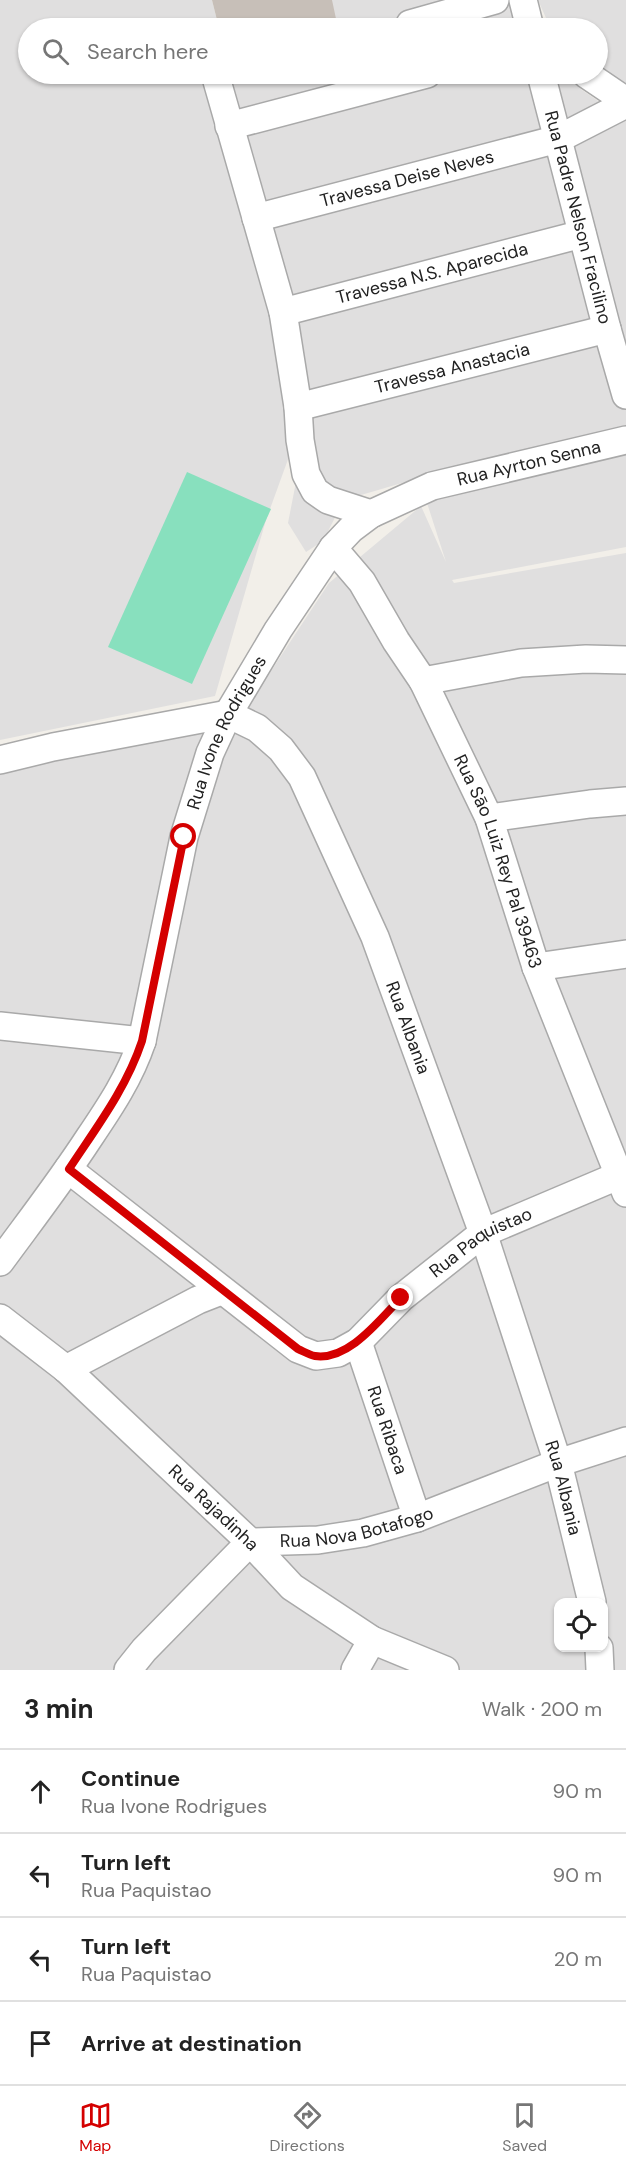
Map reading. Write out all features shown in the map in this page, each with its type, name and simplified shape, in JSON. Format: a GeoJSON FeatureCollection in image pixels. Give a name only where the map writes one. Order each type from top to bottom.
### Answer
{"type":"FeatureCollection","features":[{"type":"Feature","properties":{"kind":"street"},"geometry":{"type":"LineString","coordinates":[[431,18],[495,0]]}},
{"type":"Feature","properties":{"kind":"street"},"geometry":{"type":"LineString","coordinates":[[218,84],[283,312],[306,474],[315,490],[328,500],[371,514]]}},
{"type":"Feature","properties":{"kind":"street"},"geometry":{"type":"LineString","coordinates":[[228,126],[389,84]]}},
{"type":"Feature","properties":{"kind":"street","name":"Rua Padre Nelson Fracilino"},"geometry":{"type":"LineString","coordinates":[[544,84],[606,330],[626,395]]}},
{"type":"Feature","properties":{"kind":"street"},"geometry":{"type":"LineString","coordinates":[[600,84],[626,103]]}},
{"type":"Feature","properties":{"kind":"street","name":"Travessa Deise Neves"},"geometry":{"type":"LineString","coordinates":[[255,218],[558,139],[626,103]]}},
{"type":"Feature","properties":{"kind":"street","name":"Travessa N.S. Aparecida"},"geometry":{"type":"LineString","coordinates":[[283,312],[582,234]]}},
{"type":"Feature","properties":{"kind":"street","name":"Travessa Anastacia"},"geometry":{"type":"LineString","coordinates":[[298,407],[606,330]]}},
{"type":"Feature","properties":{"kind":"street","name":"Rua Ayrton Senna"},"geometry":{"type":"LineString","coordinates":[[432,486],[626,440]]}},
{"type":"Feature","properties":{"kind":"street","name":"Rua Ivone Rodrigues"},"geometry":{"type":"LineString","coordinates":[[0,1262],[69,1169],[114,1101],[133,1067],[142,1041],[184,837],[210,753],[228,714],[278,630],[333,548],[351,529],[371,514],[432,486]]}},
{"type":"Feature","properties":{"kind":"street","name":"Rua Sāo Luiz Rey Pal 39463"},"geometry":{"type":"LineString","coordinates":[[333,548],[362,582],[396,641],[423,681],[489,818],[536,967],[623,1184]]}},
{"type":"Feature","properties":{"kind":"street"},"geometry":{"type":"LineString","coordinates":[[423,681],[521,663],[586,659],[626,660]]}},
{"type":"Feature","properties":{"kind":"street"},"geometry":{"type":"LineString","coordinates":[[0,760],[53,747],[228,714]]}},
{"type":"Feature","properties":{"kind":"street","name":"Rua Albania"},"geometry":{"type":"LineString","coordinates":[[228,714],[257,728],[281,749],[302,777],[375,937],[483,1233],[558,1463],[591,1598]]}},
{"type":"Feature","properties":{"kind":"street"},"geometry":{"type":"LineString","coordinates":[[489,818],[626,801]]}},
{"type":"Feature","properties":{"kind":"street"},"geometry":{"type":"LineString","coordinates":[[536,967],[626,954]]}},
{"type":"Feature","properties":{"kind":"street"},"geometry":{"type":"LineString","coordinates":[[0,1026],[142,1041]]}},
{"type":"Feature","properties":{"kind":"street","name":"Rua Paquistao"},"geometry":{"type":"LineString","coordinates":[[69,1169],[221,1291],[298,1349],[316,1356],[338,1353],[358,1342],[401,1298],[483,1233],[623,1184]]}},
{"type":"Feature","properties":{"kind":"street"},"geometry":{"type":"LineString","coordinates":[[66,1369],[198,1300],[221,1291]]}},
{"type":"Feature","properties":{"kind":"street","name":"Rua Rajadinha"},"geometry":{"type":"LineString","coordinates":[[0,1318],[66,1369],[250,1542],[292,1587],[372,1640],[445,1670]]}},
{"type":"Feature","properties":{"kind":"street","name":"Rua Ribaca"},"geometry":{"type":"LineString","coordinates":[[358,1342],[417,1518]]}},
{"type":"Feature","properties":{"kind":"street","name":"Rua Nova Botafogo"},"geometry":{"type":"LineString","coordinates":[[250,1542],[318,1540],[363,1533],[417,1518],[558,1463],[626,1441]]}},
{"type":"Feature","properties":{"kind":"street"},"geometry":{"type":"LineString","coordinates":[[128,1670],[144,1650],[250,1542]]}},
{"type":"Feature","properties":{"kind":"street"},"geometry":{"type":"LineString","coordinates":[[355,1670],[372,1640]]}},
{"type":"Feature","properties":{"kind":"street"},"geometry":{"type":"LineString","coordinates":[[599,1652],[600,1670]]}},
{"type":"Feature","properties":{"kind":"shaded area"},"geometry":{"type":"Polygon","coordinates":[[[0,0],[212,0],[216,18],[18,18],[18,84],[575,84],[626,120],[626,547],[452,580],[454,583],[626,553],[626,1670],[0,1670],[0,765],[234,727],[329,583],[421,506],[446,562],[419,478],[344,500],[323,541],[306,552],[288,523],[313,395],[283,328],[299,429],[266,520],[215,696],[0,740],[0,0]]]}},
{"type":"Feature","properties":{"kind":"shaded area"},"geometry":{"type":"Polygon","coordinates":[[[331,0],[509,0],[515,18],[336,18],[331,0]]]}},
{"type":"Feature","properties":{"kind":"shaded area"},"geometry":{"type":"Polygon","coordinates":[[[538,0],[626,0],[626,93],[608,81],[608,18],[546,18],[538,0]]]}},
{"type":"Feature","properties":{"kind":"green space"},"geometry":{"type":"Polygon","coordinates":[[[187,472],[271,509],[192,684],[108,647],[187,472]]]}},
{"type":"Feature","properties":{"kind":"building"},"geometry":{"type":"Polygon","coordinates":[[[212,0],[332,0],[336,18],[216,18],[212,0]]]}},
{"type":"Feature","properties":{"kind":"route"},"geometry":{"type":"LineString","coordinates":[[184,837],[142,1041],[133,1067],[114,1101],[69,1169],[221,1291],[298,1349],[316,1356],[338,1353],[358,1342],[401,1298]]}}]}
